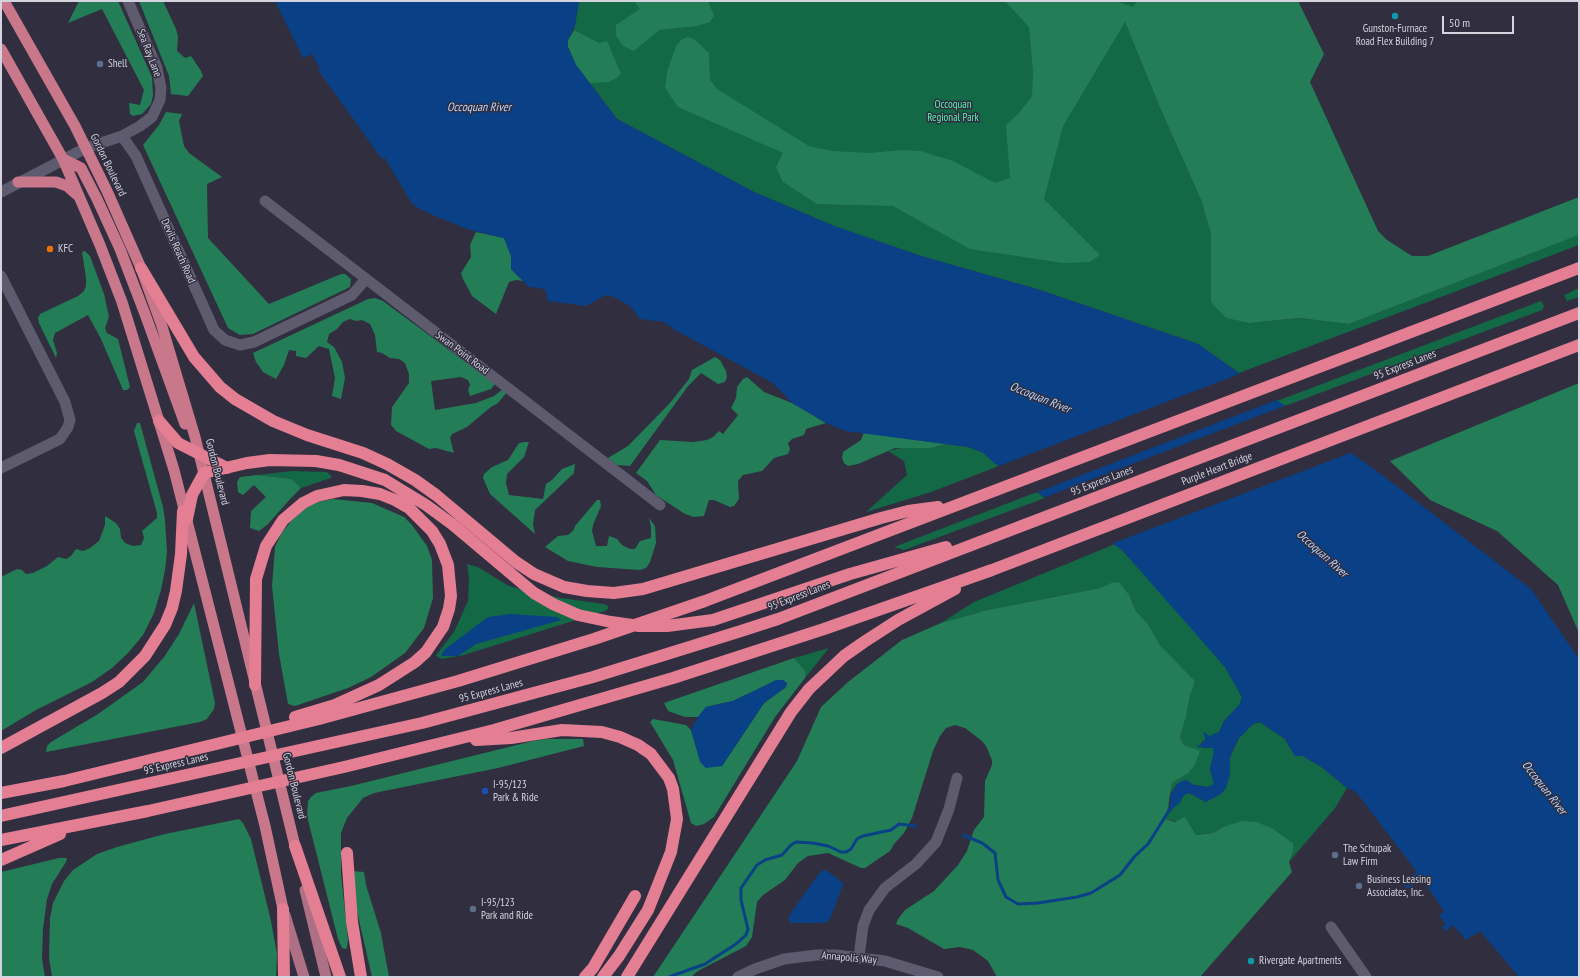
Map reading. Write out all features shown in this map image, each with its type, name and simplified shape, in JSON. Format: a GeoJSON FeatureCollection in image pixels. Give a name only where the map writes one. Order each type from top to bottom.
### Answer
{"type":"FeatureCollection","features":[{"type":"Feature","properties":{"kind":"highway","name":"Gordon Boulevard"},"geometry":{"type":"LineString","coordinates":[[4,1],[86,148],[141,268],[173,361],[195,437],[255,685],[290,820],[295,846]]}},
{"type":"Feature","properties":{"kind":"highway"},"geometry":{"type":"LineString","coordinates":[[1,49],[63,159],[81,200],[122,302],[160,422],[187,519],[265,826],[283,909],[284,977]]}},
{"type":"Feature","properties":{"kind":"highway"},"geometry":{"type":"LineString","coordinates":[[63,159],[81,168],[97,199],[120,249],[184,424],[195,437]]}},
{"type":"Feature","properties":{"kind":"highway"},"geometry":{"type":"LineString","coordinates":[[18,182],[56,182],[71,189],[81,200]]}},
{"type":"Feature","properties":{"kind":"highway"},"geometry":{"type":"LineString","coordinates":[[1,793],[64,781],[396,698],[594,639],[705,601],[1315,370],[1567,273],[1579,267]]}},
{"type":"Feature","properties":{"kind":"highway"},"geometry":{"type":"LineString","coordinates":[[141,268],[194,357],[206,373],[235,399],[273,421],[307,435],[363,453],[387,464],[415,480],[436,495],[516,562],[534,574],[564,587],[587,591],[614,593],[643,589],[894,514],[957,505]]}},
{"type":"Feature","properties":{"kind":"highway","name":"95 Express Lanes"},"geometry":{"type":"LineString","coordinates":[[1,816],[422,723],[593,677],[778,619],[1579,312]]}},
{"type":"Feature","properties":{"kind":"highway","name":"Purple Heart Bridge"},"geometry":{"type":"LineString","coordinates":[[992,570],[1579,345]]}},
{"type":"Feature","properties":{"kind":"highway"},"geometry":{"type":"LineString","coordinates":[[160,422],[178,442],[227,468]]}},
{"type":"Feature","properties":{"kind":"highway"},"geometry":{"type":"LineString","coordinates":[[187,519],[192,495],[204,473],[270,460],[293,459],[331,464],[362,472],[394,485],[426,505],[452,524],[497,564],[534,593],[553,604],[578,615],[639,626],[713,620],[858,572],[1007,530]]}},
{"type":"Feature","properties":{"kind":"highway"},"geometry":{"type":"LineString","coordinates":[[163,757],[335,705],[379,685],[415,662],[426,652],[443,627],[449,610],[451,582],[444,553],[432,530],[421,518],[395,500],[380,494],[344,490],[317,496],[303,503],[283,520],[266,546],[256,579],[255,685]]}},
{"type":"Feature","properties":{"kind":"highway"},"geometry":{"type":"LineString","coordinates":[[1,748],[102,693],[134,668],[148,651],[165,625],[176,591],[183,504]]}},
{"type":"Feature","properties":{"kind":"highway"},"geometry":{"type":"LineString","coordinates":[[1,840],[84,824],[344,767],[543,716],[680,676],[824,629],[992,570]]}},
{"type":"Feature","properties":{"kind":"highway"},"geometry":{"type":"LineString","coordinates":[[627,977],[791,712],[808,689],[844,656],[870,638],[898,620],[992,570]]}},
{"type":"Feature","properties":{"kind":"highway"},"geometry":{"type":"LineString","coordinates":[[449,741],[504,738],[562,730],[584,730],[620,737],[638,745],[651,754],[661,766],[673,789],[676,802],[676,819],[671,852],[660,882],[642,920],[619,956],[603,977]]}},
{"type":"Feature","properties":{"kind":"highway"},"geometry":{"type":"LineString","coordinates":[[1,860],[84,824]]}},
{"type":"Feature","properties":{"kind":"highway"},"geometry":{"type":"LineString","coordinates":[[295,846],[340,977]]}},
{"type":"Feature","properties":{"kind":"highway"},"geometry":{"type":"LineString","coordinates":[[347,853],[352,922],[361,977]]}},
{"type":"Feature","properties":{"kind":"highway"},"geometry":{"type":"LineString","coordinates":[[585,977],[593,968],[635,896]]}},
{"type":"Feature","properties":{"kind":"main road","name":"Gordon Boulevard"},"geometry":{"type":"LineString","coordinates":[[295,846],[326,977]]}},
{"type":"Feature","properties":{"kind":"main road"},"geometry":{"type":"LineString","coordinates":[[283,909],[304,977]]}},
{"type":"Feature","properties":{"kind":"street","name":"Sea Ray Lane"},"geometry":{"type":"LineString","coordinates":[[122,136],[140,126],[152,116],[160,100],[161,88],[157,68],[128,1]]}},
{"type":"Feature","properties":{"kind":"street"},"geometry":{"type":"LineString","coordinates":[[1,192],[86,148],[122,136]]}},
{"type":"Feature","properties":{"kind":"street","name":"Devils Reach Road"},"geometry":{"type":"LineString","coordinates":[[122,136],[136,156],[214,330],[225,340],[240,345],[254,342],[352,295],[366,279]]}},
{"type":"Feature","properties":{"kind":"street","name":"Swan Point Road"},"geometry":{"type":"LineString","coordinates":[[265,201],[660,505]]}},
{"type":"Feature","properties":{"kind":"street"},"geometry":{"type":"LineString","coordinates":[[1,276],[64,402],[70,420],[68,427],[60,439],[1,468]]}},
{"type":"Feature","properties":{"kind":"street"},"geometry":{"type":"LineString","coordinates":[[859,957],[863,926],[869,910],[885,888],[916,864],[936,842],[949,809],[957,778]]}},
{"type":"Feature","properties":{"kind":"street"},"geometry":{"type":"LineString","coordinates":[[1331,927],[1366,977]]}},
{"type":"Feature","properties":{"kind":"street","name":"Annapolis Way"},"geometry":{"type":"LineString","coordinates":[[738,977],[771,963],[796,957],[830,955],[859,957],[904,966],[938,977]]}},
{"type":"Feature","properties":{"kind":"green space"},"geometry":{"type":"Polygon","coordinates":[[[79,1],[118,1],[152,77],[153,95],[151,104],[142,114],[133,116],[130,114],[129,103],[140,105],[144,90],[102,9],[68,23],[79,1]]]}},
{"type":"Feature","properties":{"kind":"green space"},"geometry":{"type":"Polygon","coordinates":[[[139,1],[163,1],[178,36],[177,51],[185,58],[191,56],[201,71],[203,76],[188,96],[171,94],[169,76],[139,1]]]}},
{"type":"Feature","properties":{"kind":"green space","name":"Occoquan Regional Park"},"geometry":{"type":"Polygon","coordinates":[[[579,1],[1137,1],[1125,22],[1160,108],[1201,200],[1211,234],[1212,267],[1250,323],[1299,318],[1349,324],[1579,235],[1579,245],[1239,373],[1198,344],[1040,290],[921,256],[834,226],[754,192],[617,119],[576,65],[574,30],[579,1]]]}},
{"type":"Feature","properties":{"kind":"green space"},"geometry":{"type":"Polygon","coordinates":[[[634,1],[708,1],[714,16],[710,22],[697,26],[659,30],[634,51],[623,46],[616,36],[616,25],[640,9],[634,1]]]}},
{"type":"Feature","properties":{"kind":"green space"},"geometry":{"type":"Polygon","coordinates":[[[1005,1],[1117,1],[1133,7],[1137,1],[1298,1],[1324,54],[1310,82],[1378,231],[1387,240],[1412,256],[1428,256],[1579,197],[1579,235],[1349,324],[1299,318],[1250,323],[1226,318],[1211,302],[1211,234],[1201,200],[1160,108],[1125,22],[1063,126],[1044,199],[1100,255],[1090,262],[1063,263],[970,249],[893,206],[817,204],[783,182],[776,167],[783,153],[678,107],[665,88],[667,72],[676,46],[682,39],[688,37],[694,39],[709,53],[710,80],[717,89],[809,146],[832,151],[869,153],[902,150],[921,151],[953,161],[995,183],[1010,178],[1006,125],[1020,112],[1032,96],[1033,71],[1029,27],[1005,1]]]}},
{"type":"Feature","properties":{"kind":"green space"},"geometry":{"type":"Polygon","coordinates":[[[574,30],[599,43],[607,41],[621,74],[608,82],[590,83],[576,65],[568,47],[568,40],[574,30]]]}},
{"type":"Feature","properties":{"kind":"green space"},"geometry":{"type":"Polygon","coordinates":[[[166,112],[182,114],[179,121],[184,146],[189,153],[222,177],[207,184],[208,238],[269,304],[341,274],[345,274],[351,279],[350,287],[253,334],[240,335],[228,328],[143,145],[159,125],[166,112]]]}},
{"type":"Feature","properties":{"kind":"green space"},"geometry":{"type":"Polygon","coordinates":[[[476,232],[504,238],[511,256],[511,269],[523,281],[516,280],[509,282],[496,314],[472,296],[461,273],[471,257],[470,245],[476,232]]]}},
{"type":"Feature","properties":{"kind":"green space"},"geometry":{"type":"Polygon","coordinates":[[[85,251],[90,256],[104,294],[109,317],[105,328],[107,333],[118,339],[130,387],[127,390],[123,390],[101,339],[88,315],[55,333],[53,340],[57,353],[56,358],[39,323],[38,318],[40,314],[78,296],[84,291],[86,286],[86,278],[82,252],[85,251]]]}},
{"type":"Feature","properties":{"kind":"green space"},"geometry":{"type":"Polygon","coordinates":[[[1579,288],[1579,297],[1567,301],[1564,295],[1579,288]]]}},
{"type":"Feature","properties":{"kind":"green space"},"geometry":{"type":"Polygon","coordinates":[[[375,298],[383,301],[495,384],[491,389],[470,396],[468,390],[470,385],[468,380],[461,377],[431,381],[435,410],[476,403],[494,396],[503,389],[507,392],[498,403],[467,427],[452,434],[450,438],[454,453],[436,448],[429,449],[396,431],[391,425],[392,407],[409,383],[409,374],[405,363],[399,359],[390,358],[377,352],[375,335],[370,324],[362,320],[356,321],[350,319],[343,322],[337,329],[329,334],[327,342],[334,347],[342,362],[345,378],[341,399],[332,396],[335,378],[329,349],[319,346],[306,358],[296,356],[296,351],[289,350],[284,365],[276,379],[263,372],[256,362],[253,353],[368,299],[375,298]]]}},
{"type":"Feature","properties":{"kind":"green space"},"geometry":{"type":"Polygon","coordinates":[[[1541,301],[1544,306],[1542,310],[1285,406],[1277,401],[1541,301]]]}},
{"type":"Feature","properties":{"kind":"green space"},"geometry":{"type":"Polygon","coordinates":[[[715,357],[720,360],[726,371],[727,377],[725,382],[718,384],[701,373],[688,386],[630,466],[617,465],[608,458],[628,446],[670,403],[689,379],[692,370],[715,357]]]}},
{"type":"Feature","properties":{"kind":"green space"},"geometry":{"type":"Polygon","coordinates":[[[747,377],[764,392],[792,403],[826,423],[806,429],[804,435],[792,439],[788,443],[790,449],[788,454],[774,458],[762,471],[743,475],[738,481],[739,499],[734,506],[730,507],[714,500],[709,500],[704,516],[694,517],[685,514],[656,495],[647,481],[636,473],[660,440],[693,442],[707,440],[719,431],[723,434],[738,415],[731,408],[736,398],[737,387],[743,379],[747,377]]]}},
{"type":"Feature","properties":{"kind":"green space"},"geometry":{"type":"Polygon","coordinates":[[[1579,383],[1579,633],[1558,585],[1497,531],[1430,500],[1390,461],[1579,383]]]}},
{"type":"Feature","properties":{"kind":"green space"},"geometry":{"type":"Polygon","coordinates":[[[137,423],[140,423],[163,507],[165,520],[167,552],[165,570],[154,613],[143,635],[128,653],[112,668],[92,682],[36,710],[1,731],[1,577],[17,569],[22,570],[26,574],[33,573],[47,566],[58,557],[66,559],[71,556],[76,549],[83,551],[90,548],[99,541],[105,525],[105,516],[116,523],[120,529],[121,538],[125,543],[133,546],[141,545],[144,538],[142,531],[157,518],[157,513],[134,431],[137,423]]]}},
{"type":"Feature","properties":{"kind":"green space"},"geometry":{"type":"Polygon","coordinates":[[[864,432],[947,444],[931,448],[895,448],[858,464],[848,466],[844,463],[842,458],[843,452],[861,440],[864,432]]]}},
{"type":"Feature","properties":{"kind":"green space"},"geometry":{"type":"Polygon","coordinates":[[[529,442],[524,457],[507,474],[506,483],[509,495],[543,499],[546,484],[562,469],[575,464],[574,473],[535,510],[533,525],[535,534],[490,494],[483,478],[484,474],[492,467],[508,460],[519,443],[529,442]]]}},
{"type":"Feature","properties":{"kind":"green space"},"geometry":{"type":"Polygon","coordinates":[[[947,444],[968,447],[982,452],[999,466],[931,492],[866,512],[907,475],[904,461],[888,451],[905,447],[931,448],[947,444]]]}},
{"type":"Feature","properties":{"kind":"green space"},"geometry":{"type":"Polygon","coordinates":[[[292,471],[327,472],[331,478],[301,488],[292,479],[257,475],[292,471]]]}},
{"type":"Feature","properties":{"kind":"green space"},"geometry":{"type":"Polygon","coordinates":[[[257,475],[292,479],[301,488],[268,524],[259,531],[250,528],[251,511],[266,497],[254,485],[243,495],[238,492],[237,482],[240,477],[257,475]]]}},
{"type":"Feature","properties":{"kind":"green space"},"geometry":{"type":"Polygon","coordinates":[[[1037,492],[1045,498],[904,550],[894,547],[1037,492]]]}},
{"type":"Feature","properties":{"kind":"green space"},"geometry":{"type":"Polygon","coordinates":[[[333,499],[372,503],[404,517],[412,525],[427,546],[432,560],[433,598],[424,628],[405,653],[371,677],[348,688],[295,706],[288,704],[279,654],[272,586],[275,547],[281,534],[292,520],[306,508],[318,502],[333,499]]]}},
{"type":"Feature","properties":{"kind":"green space"},"geometry":{"type":"Polygon","coordinates":[[[597,500],[600,500],[601,506],[592,531],[596,546],[607,546],[609,536],[617,539],[622,545],[630,549],[635,549],[640,541],[651,538],[649,518],[655,526],[656,543],[650,562],[646,568],[640,570],[597,567],[568,561],[545,547],[558,536],[568,535],[573,531],[575,526],[597,500]]]}},
{"type":"Feature","properties":{"kind":"green space"},"geometry":{"type":"Polygon","coordinates":[[[1115,544],[1166,598],[1225,667],[1242,697],[1240,704],[1224,721],[1219,732],[1210,736],[1204,733],[1206,739],[1201,743],[1203,748],[1213,748],[1214,752],[1210,769],[1214,784],[1208,787],[1194,785],[1186,780],[1177,784],[1170,794],[1172,783],[1187,774],[1199,752],[1184,745],[1180,737],[1195,681],[1160,645],[1148,624],[1136,611],[1129,595],[1111,583],[1100,588],[987,610],[941,623],[974,602],[1115,544]]]}},
{"type":"Feature","properties":{"kind":"green space"},"geometry":{"type":"Polygon","coordinates":[[[467,564],[478,567],[509,586],[561,598],[604,604],[608,606],[608,609],[464,655],[442,659],[436,656],[454,632],[468,601],[469,578],[467,564]]]}},
{"type":"Feature","properties":{"kind":"green space"},"geometry":{"type":"Polygon","coordinates":[[[1119,582],[1129,595],[1136,611],[1148,624],[1160,645],[1195,681],[1180,737],[1184,745],[1200,751],[1195,765],[1187,774],[1172,783],[1166,819],[1175,822],[1185,817],[1196,835],[1213,833],[1223,827],[1242,821],[1257,822],[1272,828],[1293,843],[1293,852],[1289,862],[1292,872],[1200,977],[997,977],[988,961],[973,950],[960,947],[944,949],[908,928],[896,924],[905,910],[934,891],[958,865],[967,851],[974,830],[984,817],[985,781],[992,765],[992,760],[986,746],[982,741],[965,728],[955,725],[946,728],[940,736],[933,751],[912,818],[904,833],[890,851],[865,868],[861,868],[828,853],[808,856],[798,863],[785,880],[763,895],[757,902],[752,937],[746,946],[698,971],[691,977],[653,977],[797,761],[821,707],[848,682],[902,640],[941,623],[987,610],[1100,588],[1111,583],[1119,582]]]}},
{"type":"Feature","properties":{"kind":"green space"},"geometry":{"type":"Polygon","coordinates":[[[194,603],[215,703],[214,709],[207,719],[200,722],[46,752],[47,746],[51,742],[98,714],[143,682],[164,657],[179,634],[194,603]]]}},
{"type":"Feature","properties":{"kind":"green space"},"geometry":{"type":"Polygon","coordinates":[[[829,648],[805,678],[806,672],[794,658],[829,648]]]}},
{"type":"Feature","properties":{"kind":"green space"},"geometry":{"type":"Polygon","coordinates":[[[794,658],[806,672],[805,678],[775,717],[714,817],[704,824],[696,826],[691,823],[673,760],[650,722],[653,719],[686,725],[691,730],[701,762],[722,766],[764,703],[786,687],[745,695],[733,701],[706,707],[698,717],[685,717],[668,711],[664,703],[794,658]]]}},
{"type":"Feature","properties":{"kind":"green space"},"geometry":{"type":"Polygon","coordinates":[[[1260,722],[1285,739],[1295,756],[1303,756],[1323,768],[1347,788],[1335,808],[1289,862],[1293,852],[1293,843],[1272,828],[1257,822],[1223,827],[1213,833],[1195,835],[1190,825],[1166,819],[1170,797],[1168,812],[1180,802],[1184,795],[1189,793],[1206,802],[1230,775],[1230,757],[1239,738],[1253,724],[1260,722]]]}},
{"type":"Feature","properties":{"kind":"green space"},"geometry":{"type":"Polygon","coordinates":[[[547,739],[583,739],[584,746],[498,768],[374,793],[363,798],[347,818],[341,833],[341,874],[348,940],[346,949],[342,948],[338,939],[307,816],[308,801],[311,797],[316,793],[351,786],[533,741],[547,739]]]}},
{"type":"Feature","properties":{"kind":"green space"},"geometry":{"type":"Polygon","coordinates":[[[239,819],[243,823],[251,839],[271,921],[277,954],[276,977],[52,977],[49,957],[50,918],[53,903],[64,881],[73,870],[97,854],[117,847],[165,834],[239,819]]]}},
{"type":"Feature","properties":{"kind":"green space"},"geometry":{"type":"Polygon","coordinates":[[[59,858],[67,858],[52,884],[47,899],[43,929],[42,959],[45,977],[1,977],[1,872],[59,858]]]}},
{"type":"Feature","properties":{"kind":"green space"},"geometry":{"type":"Polygon","coordinates":[[[353,871],[364,872],[366,885],[381,933],[389,977],[372,977],[356,907],[353,871]]]}},
{"type":"Feature","properties":{"kind":"water","name":"Occoquan River"},"geometry":{"type":"Polygon","coordinates":[[[275,1],[579,1],[575,25],[568,40],[568,47],[576,65],[617,119],[754,192],[834,226],[921,256],[1040,290],[1198,344],[1378,472],[1531,589],[1579,659],[1579,977],[1519,977],[1480,931],[1466,940],[1453,925],[1446,931],[1442,927],[1446,924],[1439,915],[1444,911],[1421,878],[1408,889],[1403,884],[1417,872],[1356,792],[1347,788],[1323,768],[1303,756],[1295,756],[1285,739],[1260,722],[1253,724],[1239,738],[1235,745],[1230,757],[1230,775],[1226,788],[1221,794],[1206,802],[1189,793],[1184,795],[1180,802],[1169,812],[1171,794],[1177,784],[1186,780],[1194,785],[1208,787],[1214,784],[1210,769],[1214,752],[1213,748],[1197,747],[1206,740],[1203,732],[1210,736],[1219,732],[1224,721],[1240,704],[1242,697],[1225,667],[1122,550],[994,463],[982,452],[968,447],[845,431],[826,423],[792,403],[773,383],[675,330],[664,322],[640,319],[630,306],[614,297],[606,295],[586,306],[548,301],[545,289],[529,287],[511,269],[511,256],[504,238],[470,230],[416,207],[411,202],[385,158],[382,159],[318,70],[320,69],[312,54],[303,58],[275,1]]]}},
{"type":"Feature","properties":{"kind":"water"},"geometry":{"type":"Polygon","coordinates":[[[510,614],[557,617],[561,620],[476,644],[458,656],[441,656],[444,650],[488,617],[510,614]]]}},
{"type":"Feature","properties":{"kind":"water"},"geometry":{"type":"Polygon","coordinates":[[[776,680],[783,680],[787,683],[786,687],[764,703],[722,766],[706,768],[700,762],[691,730],[698,717],[706,707],[733,701],[776,680]]]}},
{"type":"Feature","properties":{"kind":"water"},"geometry":{"type":"Polygon","coordinates":[[[824,870],[842,882],[843,885],[830,919],[827,922],[821,923],[791,923],[788,918],[791,913],[820,872],[824,870]]]}},
{"type":"Feature","properties":{"kind":"pier"},"geometry":{"type":"Polygon","coordinates":[[[1242,373],[1279,399],[1035,493],[996,467],[1242,373]]]}},
{"type":"Feature","properties":{"kind":"pier"},"geometry":{"type":"Polygon","coordinates":[[[1287,405],[1353,452],[1111,544],[1043,498],[1287,405]]]}},
{"type":"Feature","properties":{"kind":"waterway"},"geometry":{"type":"LineString","coordinates":[[963,835],[982,843],[995,853],[998,880],[1006,897],[1018,904],[1038,903],[1077,897],[1091,893],[1120,875],[1135,856],[1148,844],[1170,809]]}},
{"type":"Feature","properties":{"kind":"waterway"},"geometry":{"type":"LineString","coordinates":[[669,977],[705,964],[736,944],[746,935],[748,929],[741,900],[741,888],[757,865],[765,860],[782,855],[791,845],[796,842],[813,843],[828,846],[841,852],[846,852],[851,849],[857,839],[863,836],[891,830],[899,824],[916,826]]}},
{"type":"Feature","properties":{"kind":"place","name":"Gunston-Furnace Road Flex Building 7"},"geometry":{"type":"Point","coordinates":[1395,16]}},
{"type":"Feature","properties":{"kind":"place","name":"Shell"},"geometry":{"type":"Point","coordinates":[100,64]}},
{"type":"Feature","properties":{"kind":"place","name":"KFC"},"geometry":{"type":"Point","coordinates":[50,249]}},
{"type":"Feature","properties":{"kind":"place","name":"I-95/123 Park & Ride"},"geometry":{"type":"Point","coordinates":[485,791]}},
{"type":"Feature","properties":{"kind":"place","name":"The Schupak Law Firm"},"geometry":{"type":"Point","coordinates":[1335,855]}},
{"type":"Feature","properties":{"kind":"place","name":"Business Leasing Associates, Inc."},"geometry":{"type":"Point","coordinates":[1359,886]}},
{"type":"Feature","properties":{"kind":"place","name":"I-95/123 Park and Ride"},"geometry":{"type":"Point","coordinates":[473,909]}},
{"type":"Feature","properties":{"kind":"place","name":"Rivergate Apartments"},"geometry":{"type":"Point","coordinates":[1251,961]}}]}
